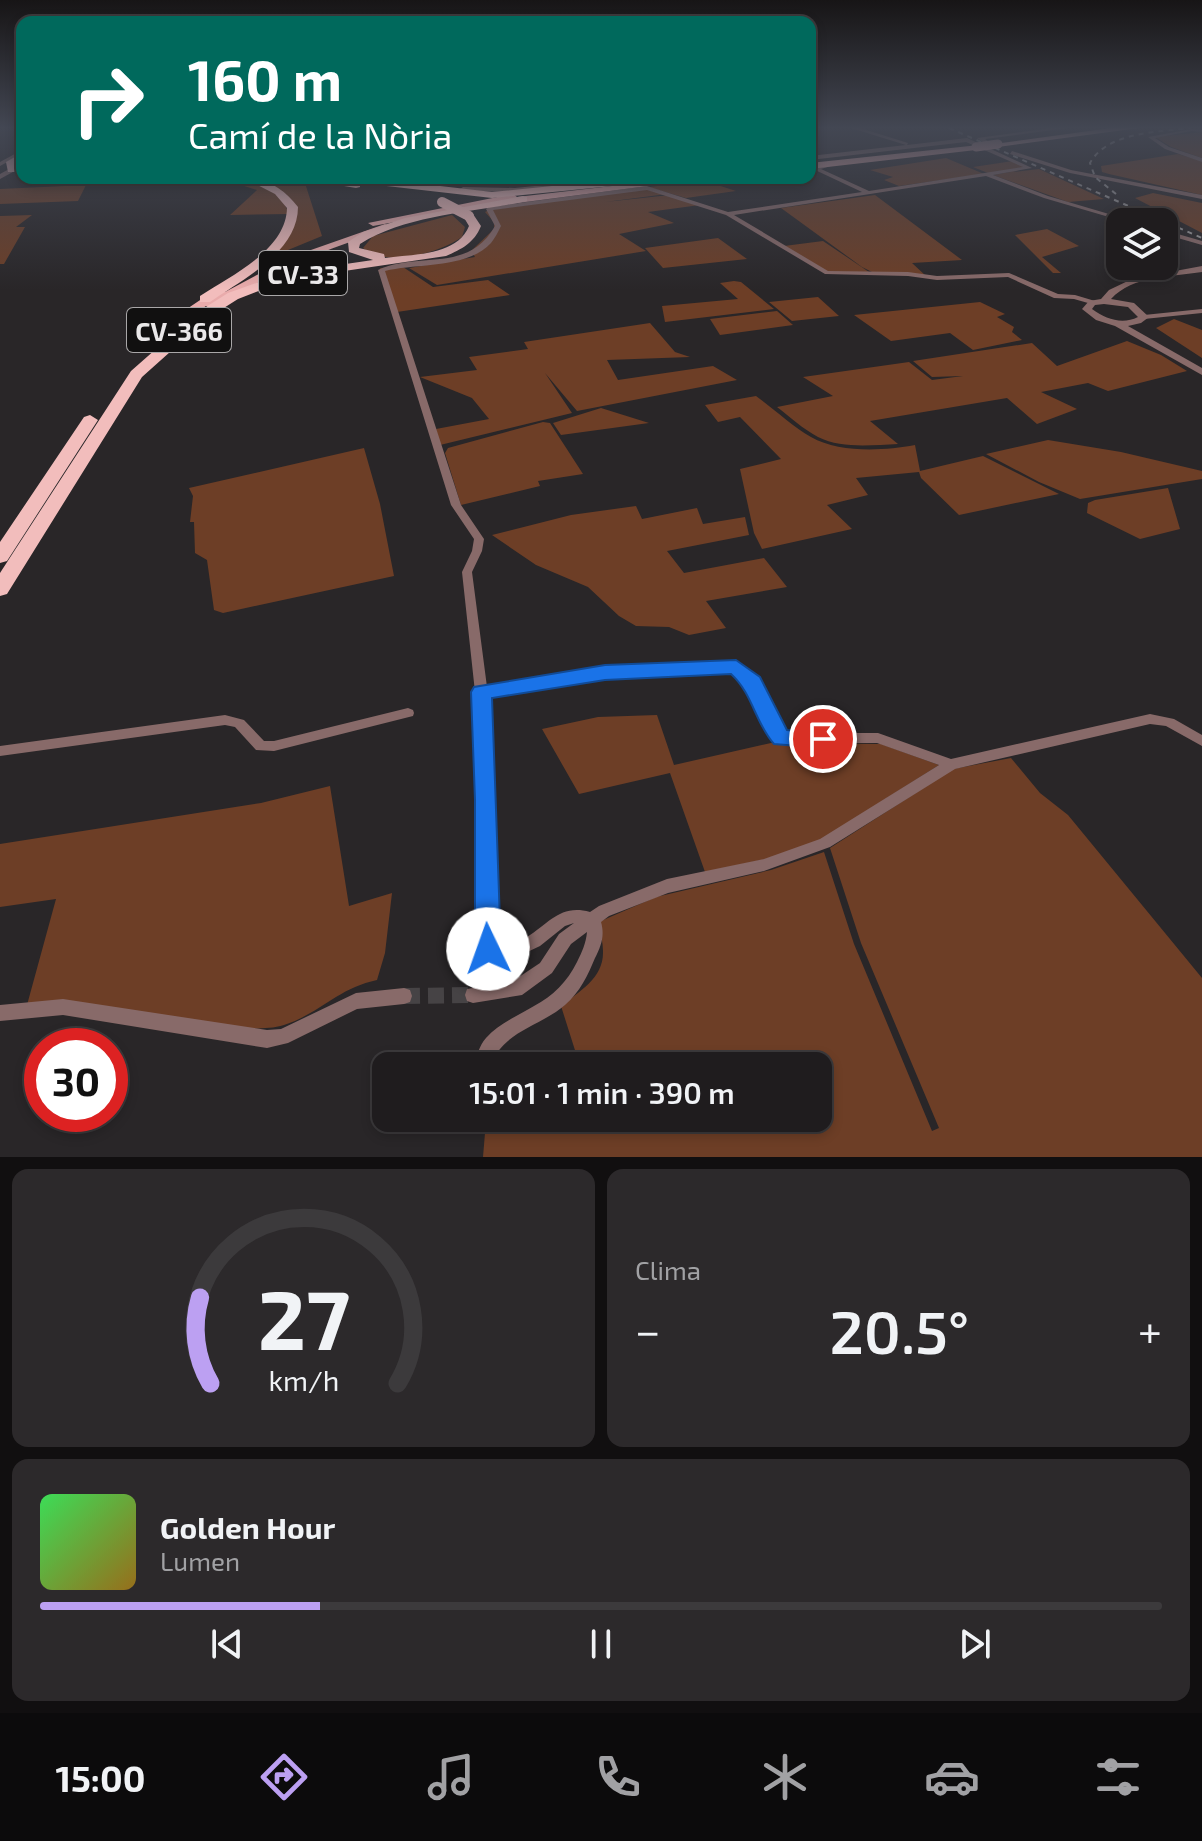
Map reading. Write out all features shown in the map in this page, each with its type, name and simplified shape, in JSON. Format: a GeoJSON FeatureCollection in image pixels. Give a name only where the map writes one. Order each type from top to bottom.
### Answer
{"type":"FeatureCollection","features":[{"type":"Feature","properties":{"kind":"highway","name":"CV-33"},"geometry":{"type":"LineString","coordinates":[[0,557],[122,374],[175,321],[281,245],[291,230],[294,216],[290,203],[278,191],[262,184]]}},
{"type":"Feature","properties":{"kind":"highway"},"geometry":{"type":"LineString","coordinates":[[345,184],[397,191],[440,202]]}},
{"type":"Feature","properties":{"kind":"highway"},"geometry":{"type":"LineString","coordinates":[[362,184],[399,189],[440,202],[465,217],[469,228],[467,235],[438,251],[382,258],[367,256],[353,249],[354,242],[373,232],[423,218],[523,199]]}},
{"type":"Feature","properties":{"kind":"highway"},"geometry":{"type":"LineString","coordinates":[[396,184],[492,195],[602,184]]}},
{"type":"Feature","properties":{"kind":"highway","name":"CV-33"},"geometry":{"type":"LineString","coordinates":[[0,589],[136,374],[203,315],[233,296],[274,280],[316,270],[442,253],[464,244],[473,235],[475,226],[465,217]]}},
{"type":"Feature","properties":{"kind":"main road","name":"CV-366"},"geometry":{"type":"LineString","coordinates":[[175,321],[254,269],[304,245],[348,230],[473,202],[623,184]]}},
{"type":"Feature","properties":{"kind":"main road","name":"CV-366"},"geometry":{"type":"LineString","coordinates":[[136,374],[167,340],[198,314],[269,271],[313,251],[394,224],[523,199],[652,184]]}},
{"type":"Feature","properties":{"kind":"street"},"geometry":{"type":"LineString","coordinates":[[842,182],[867,192]]}},
{"type":"Feature","properties":{"kind":"street"},"geometry":{"type":"LineString","coordinates":[[728,214],[934,182]]}},
{"type":"Feature","properties":{"kind":"street"},"geometry":{"type":"LineString","coordinates":[[1008,182],[1106,214]]}},
{"type":"Feature","properties":{"kind":"street"},"geometry":{"type":"LineString","coordinates":[[1126,182],[1202,197]]}},
{"type":"Feature","properties":{"kind":"street"},"geometry":{"type":"LineString","coordinates":[[427,184],[497,191],[568,184]]}},
{"type":"Feature","properties":{"kind":"street"},"geometry":{"type":"LineString","coordinates":[[591,919],[570,916],[558,920],[533,941],[514,949],[496,953],[488,949],[481,692],[467,572],[479,539],[456,505],[381,270],[470,254],[495,235],[498,226],[489,209],[647,188],[728,214],[827,273],[937,278],[1009,275],[1057,296],[1125,304]]}},
{"type":"Feature","properties":{"kind":"street"},"geometry":{"type":"LineString","coordinates":[[1178,236],[1202,243]]}},
{"type":"Feature","properties":{"kind":"street"},"geometry":{"type":"LineString","coordinates":[[1202,271],[1129,283],[1087,307],[1089,312],[1148,340],[1202,372]]}},
{"type":"Feature","properties":{"kind":"street"},"geometry":{"type":"LineString","coordinates":[[1148,340],[1141,317],[1125,304],[1121,296],[1130,286],[1202,271]]}},
{"type":"Feature","properties":{"kind":"street"},"geometry":{"type":"LineString","coordinates":[[1115,323],[1202,311]]}},
{"type":"Feature","properties":{"kind":"street"},"geometry":{"type":"LineString","coordinates":[[481,692],[605,673],[736,667],[753,682],[775,730],[782,738],[878,738],[951,764]]}},
{"type":"Feature","properties":{"kind":"street"},"geometry":{"type":"LineString","coordinates":[[0,751],[225,720],[239,723],[261,746],[274,746],[408,713]]}},
{"type":"Feature","properties":{"kind":"street"},"geometry":{"type":"LineString","coordinates":[[473,995],[516,989],[532,979],[546,968],[565,939],[604,911],[667,886],[764,865],[825,843],[951,764],[1150,719],[1169,722],[1202,741]]}},
{"type":"Feature","properties":{"kind":"street"},"geometry":{"type":"LineString","coordinates":[[489,1052],[495,1040],[542,1013],[564,995],[581,974],[596,934],[591,919]]}},
{"type":"Feature","properties":{"kind":"street"},"geometry":{"type":"LineString","coordinates":[[0,1013],[63,1007],[267,1039],[282,1037],[356,1001],[404,996]]}},
{"type":"Feature","properties":{"kind":"shaded area"},"geometry":{"type":"Polygon","coordinates":[[[889,182],[927,182],[899,186],[889,182]]]}},
{"type":"Feature","properties":{"kind":"shaded area"},"geometry":{"type":"Polygon","coordinates":[[[1012,182],[1067,182],[1104,199],[1068,202],[1012,182]]]}},
{"type":"Feature","properties":{"kind":"shaded area"},"geometry":{"type":"Polygon","coordinates":[[[1145,182],[1202,182],[1202,195],[1145,182]]]}},
{"type":"Feature","properties":{"kind":"shaded area"},"geometry":{"type":"Polygon","coordinates":[[[238,184],[261,184],[270,189],[278,195],[289,214],[230,215],[257,190],[238,184]]]}},
{"type":"Feature","properties":{"kind":"shaded area"},"geometry":{"type":"Polygon","coordinates":[[[270,184],[305,184],[322,236],[271,257],[291,234],[295,222],[291,202],[270,184]]]}},
{"type":"Feature","properties":{"kind":"shaded area"},"geometry":{"type":"Polygon","coordinates":[[[714,184],[736,191],[686,198],[648,187],[714,184]]]}},
{"type":"Feature","properties":{"kind":"shaded area"},"geometry":{"type":"Polygon","coordinates":[[[86,185],[78,201],[0,204],[0,189],[86,185]]]}},
{"type":"Feature","properties":{"kind":"shaded area"},"geometry":{"type":"Polygon","coordinates":[[[648,189],[667,194],[605,202],[670,195],[700,205],[648,212],[674,223],[619,234],[646,251],[437,285],[409,268],[475,257],[471,251],[494,229],[494,222],[485,212],[489,210],[648,189]]]}},
{"type":"Feature","properties":{"kind":"shaded area"},"geometry":{"type":"Polygon","coordinates":[[[1153,193],[1202,203],[1202,233],[1178,220],[1178,208],[1154,208],[1135,198],[1153,193]]]}},
{"type":"Feature","properties":{"kind":"shaded area"},"geometry":{"type":"Polygon","coordinates":[[[875,195],[962,260],[912,263],[926,276],[872,272],[781,208],[875,195]]]}},
{"type":"Feature","properties":{"kind":"shaded area"},"geometry":{"type":"Polygon","coordinates":[[[32,215],[16,227],[25,227],[4,264],[0,264],[0,216],[32,215]]]}},
{"type":"Feature","properties":{"kind":"shaded area"},"geometry":{"type":"Polygon","coordinates":[[[452,215],[465,227],[462,237],[427,253],[385,257],[363,248],[373,236],[452,215]]]}},
{"type":"Feature","properties":{"kind":"shaded area"},"geometry":{"type":"Polygon","coordinates":[[[1047,229],[1079,246],[1042,257],[1061,273],[1053,273],[1015,235],[1047,229]]]}},
{"type":"Feature","properties":{"kind":"shaded area"},"geometry":{"type":"Polygon","coordinates":[[[718,238],[747,259],[663,268],[645,248],[718,238]]]}},
{"type":"Feature","properties":{"kind":"shaded area"},"geometry":{"type":"Polygon","coordinates":[[[823,241],[872,274],[828,272],[784,246],[823,241]]]}},
{"type":"Feature","properties":{"kind":"shaded area"},"geometry":{"type":"Polygon","coordinates":[[[403,267],[433,287],[488,280],[510,295],[397,312],[380,268],[403,267]]]}},
{"type":"Feature","properties":{"kind":"shaded area"},"geometry":{"type":"Polygon","coordinates":[[[741,282],[774,309],[665,322],[662,306],[738,299],[720,283],[741,282]]]}},
{"type":"Feature","properties":{"kind":"shaded area"},"geometry":{"type":"Polygon","coordinates":[[[818,297],[839,316],[792,321],[769,302],[818,297]]]}},
{"type":"Feature","properties":{"kind":"shaded area"},"geometry":{"type":"Polygon","coordinates":[[[980,302],[1005,314],[997,317],[1014,327],[1012,332],[1022,340],[973,350],[950,333],[891,341],[854,315],[980,302]]]}},
{"type":"Feature","properties":{"kind":"shaded area"},"geometry":{"type":"Polygon","coordinates":[[[777,311],[793,325],[720,335],[710,319],[777,311]]]}},
{"type":"Feature","properties":{"kind":"shaded area"},"geometry":{"type":"Polygon","coordinates":[[[1174,319],[1202,330],[1202,358],[1156,328],[1174,319]]]}},
{"type":"Feature","properties":{"kind":"shaded area"},"geometry":{"type":"Polygon","coordinates":[[[650,323],[675,352],[690,357],[607,360],[618,380],[713,366],[737,380],[577,411],[545,373],[572,413],[440,445],[436,429],[489,419],[472,398],[420,377],[477,370],[469,357],[528,349],[524,342],[650,323]]]}},
{"type":"Feature","properties":{"kind":"shaded area"},"geometry":{"type":"Polygon","coordinates":[[[1127,341],[1161,355],[1187,371],[1108,391],[1088,383],[1041,392],[1077,409],[1037,424],[1007,398],[870,421],[898,444],[857,445],[827,441],[777,407],[833,396],[803,377],[909,362],[932,380],[963,376],[932,377],[913,361],[1032,343],[1057,366],[1127,341]]]}},
{"type":"Feature","properties":{"kind":"shaded area"},"geometry":{"type":"Polygon","coordinates":[[[756,396],[797,428],[822,442],[862,449],[915,445],[920,471],[983,456],[1059,494],[959,515],[921,478],[919,472],[856,478],[868,495],[827,505],[852,529],[762,549],[754,533],[740,469],[781,459],[740,417],[718,422],[705,405],[756,396]]]}},
{"type":"Feature","properties":{"kind":"shaded area"},"geometry":{"type":"Polygon","coordinates":[[[601,408],[649,423],[561,435],[553,423],[601,408]]]}},
{"type":"Feature","properties":{"kind":"shaded area"},"geometry":{"type":"Polygon","coordinates":[[[543,422],[550,423],[583,474],[538,481],[540,486],[461,505],[445,453],[448,448],[543,422]]]}},
{"type":"Feature","properties":{"kind":"shaded area"},"geometry":{"type":"Polygon","coordinates":[[[1048,440],[1121,452],[1202,471],[1202,479],[1080,499],[986,454],[1048,440]]]}},
{"type":"Feature","properties":{"kind":"shaded area"},"geometry":{"type":"Polygon","coordinates":[[[364,448],[380,504],[394,576],[223,613],[214,610],[207,560],[195,553],[194,522],[190,522],[193,496],[189,488],[364,448]]]}},
{"type":"Feature","properties":{"kind":"shaded area"},"geometry":{"type":"Polygon","coordinates":[[[1168,488],[1180,529],[1140,539],[1087,513],[1088,503],[1095,500],[1168,488]]]}},
{"type":"Feature","properties":{"kind":"shaded area"},"geometry":{"type":"Polygon","coordinates":[[[636,506],[642,519],[697,508],[703,524],[745,517],[749,535],[667,551],[684,573],[764,558],[787,587],[706,601],[726,628],[689,635],[669,627],[636,626],[619,616],[588,587],[536,565],[492,535],[571,515],[636,506]]]}},
{"type":"Feature","properties":{"kind":"shaded area"},"geometry":{"type":"Polygon","coordinates":[[[657,715],[674,765],[771,743],[881,744],[939,765],[819,841],[766,859],[705,872],[670,773],[579,794],[542,729],[598,717],[657,715]]]}},
{"type":"Feature","properties":{"kind":"shaded area"},"geometry":{"type":"Polygon","coordinates":[[[1011,758],[1040,793],[1068,815],[1202,978],[1202,1157],[483,1157],[485,1132],[832,1132],[832,1052],[576,1052],[561,1006],[590,983],[600,969],[603,951],[601,921],[656,897],[771,870],[824,852],[854,944],[932,1131],[939,1128],[861,943],[830,848],[953,769],[1011,758]]]}},
{"type":"Feature","properties":{"kind":"shaded area"},"geometry":{"type":"Polygon","coordinates":[[[330,786],[349,906],[392,893],[385,953],[377,980],[351,989],[296,1020],[265,1028],[246,1029],[27,1005],[56,899],[0,907],[0,844],[261,803],[330,786]]]}},
{"type":"Feature","properties":{"kind":"tunnel"},"geometry":{"type":"LineString","coordinates":[[404,996],[473,995]]}},
{"type":"Feature","properties":{"kind":"railway"},"geometry":{"type":"LineString","coordinates":[[1073,182],[1202,238]]}},
{"type":"Feature","properties":{"kind":"railway"},"geometry":{"type":"LineString","coordinates":[[1101,182],[1116,194]]}},
{"type":"Feature","properties":{"kind":"route"},"geometry":{"type":"LineString","coordinates":[[488,949],[481,692],[605,673],[736,667],[753,682],[775,730],[782,738],[823,739]]}}]}
